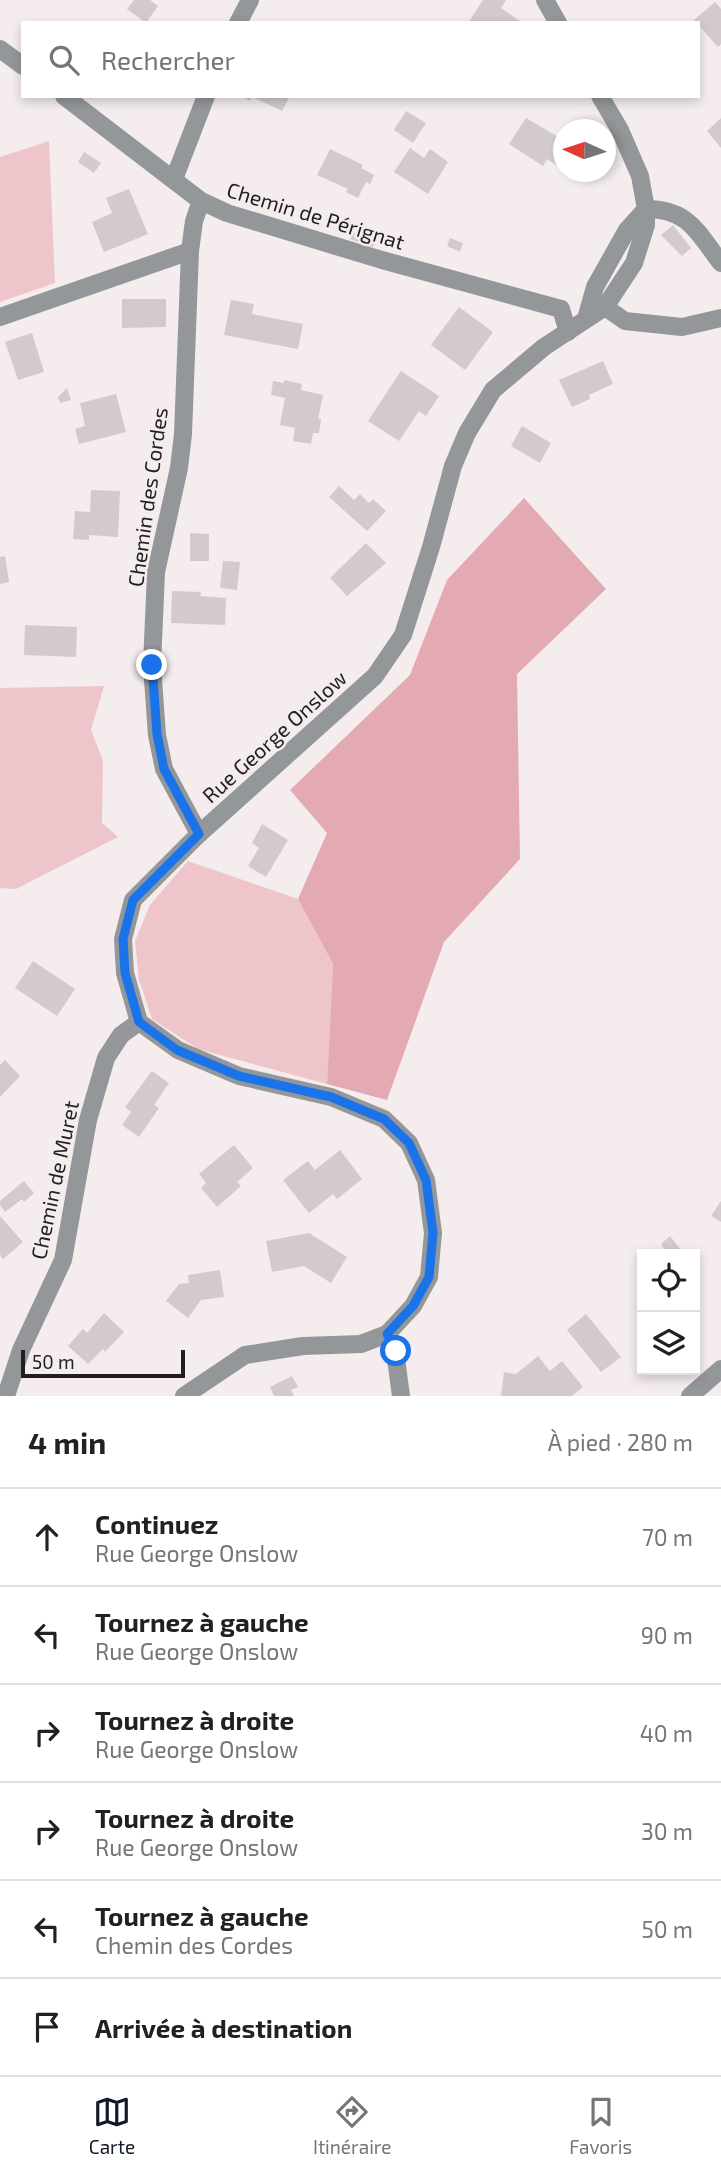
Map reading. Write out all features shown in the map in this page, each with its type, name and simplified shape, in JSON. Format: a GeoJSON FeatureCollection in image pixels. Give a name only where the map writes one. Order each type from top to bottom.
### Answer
{"type":"FeatureCollection","features":[{"type":"Feature","properties":{"kind":"street"},"geometry":{"type":"LineString","coordinates":[[240,21],[250,0]]}},
{"type":"Feature","properties":{"kind":"street"},"geometry":{"type":"LineString","coordinates":[[545,0],[557,21]]}},
{"type":"Feature","properties":{"kind":"street"},"geometry":{"type":"LineString","coordinates":[[0,48],[21,64]]}},
{"type":"Feature","properties":{"kind":"street","name":"Chemin de Pérignat"},"geometry":{"type":"LineString","coordinates":[[67,98],[201,201],[227,213],[382,260],[561,309],[568,332]]}},
{"type":"Feature","properties":{"kind":"street"},"geometry":{"type":"LineString","coordinates":[[174,179],[205,98]]}},
{"type":"Feature","properties":{"kind":"street"},"geometry":{"type":"LineString","coordinates":[[601,98],[620,130],[640,176],[646,209],[646,225],[634,263],[605,307],[625,321],[682,327],[721,318]]}},
{"type":"Feature","properties":{"kind":"street","name":"Chemin des Cordes"},"geometry":{"type":"LineString","coordinates":[[199,834],[164,769],[157,734],[152,665],[156,572],[179,468],[183,434],[190,251],[194,221],[201,201]]}},
{"type":"Feature","properties":{"kind":"street"},"geometry":{"type":"LineString","coordinates":[[586,319],[595,287],[627,230],[646,209],[666,209],[686,218],[721,263]]}},
{"type":"Feature","properties":{"kind":"street"},"geometry":{"type":"LineString","coordinates":[[0,317],[190,251]]}},
{"type":"Feature","properties":{"kind":"street","name":"Rue George Onslow"},"geometry":{"type":"LineString","coordinates":[[139,1022],[125,973],[123,939],[133,900],[199,834],[374,676],[403,635],[453,466],[467,433],[493,390],[544,347],[605,307]]}},
{"type":"Feature","properties":{"kind":"street"},"geometry":{"type":"LineString","coordinates":[[139,1022],[177,1050],[239,1076],[331,1097],[384,1119],[409,1143],[426,1180],[433,1233],[429,1277],[413,1306],[387,1334],[362,1344],[303,1346],[245,1355],[184,1396]]}},
{"type":"Feature","properties":{"kind":"street","name":"Chemin de Muret"},"geometry":{"type":"LineString","coordinates":[[6,1396],[21,1350],[63,1260],[88,1120],[107,1058],[121,1035],[139,1022]]}},
{"type":"Feature","properties":{"kind":"street"},"geometry":{"type":"LineString","coordinates":[[387,1334],[396,1351],[401,1396]]}},
{"type":"Feature","properties":{"kind":"street"},"geometry":{"type":"LineString","coordinates":[[690,1396],[721,1369]]}},
{"type":"Feature","properties":{"kind":"shaded area"},"geometry":{"type":"Polygon","coordinates":[[[49,141],[55,283],[0,302],[0,157],[49,141]]]}},
{"type":"Feature","properties":{"kind":"shaded area"},"geometry":{"type":"Polygon","coordinates":[[[524,498],[606,589],[517,674],[520,859],[444,942],[387,1100],[327,1084],[333,964],[298,899],[327,833],[290,790],[410,675],[447,580],[524,498]]]}},
{"type":"Feature","properties":{"kind":"shaded area"},"geometry":{"type":"Polygon","coordinates":[[[104,686],[91,730],[103,761],[102,823],[118,837],[16,889],[0,888],[0,688],[104,686]]]}},
{"type":"Feature","properties":{"kind":"shaded area"},"geometry":{"type":"Polygon","coordinates":[[[188,861],[298,899],[333,964],[327,1084],[198,1049],[152,1019],[139,980],[135,941],[150,905],[188,861]]]}},
{"type":"Feature","properties":{"kind":"building"},"geometry":{"type":"Polygon","coordinates":[[[134,0],[150,0],[158,6],[147,21],[127,9],[134,0]]]}},
{"type":"Feature","properties":{"kind":"building"},"geometry":{"type":"Polygon","coordinates":[[[483,0],[506,0],[501,8],[520,21],[469,21],[483,0]]]}},
{"type":"Feature","properties":{"kind":"building"},"geometry":{"type":"Polygon","coordinates":[[[715,2],[721,9],[721,44],[718,47],[700,27],[700,21],[694,20],[715,2]]]}},
{"type":"Feature","properties":{"kind":"building"},"geometry":{"type":"Polygon","coordinates":[[[254,98],[289,98],[282,111],[254,98]]]}},
{"type":"Feature","properties":{"kind":"building"},"geometry":{"type":"Polygon","coordinates":[[[406,111],[426,123],[413,143],[394,130],[406,111]]]}},
{"type":"Feature","properties":{"kind":"building"},"geometry":{"type":"Polygon","coordinates":[[[526,118],[553,134],[553,163],[547,159],[543,166],[509,144],[526,118]]]}},
{"type":"Feature","properties":{"kind":"building"},"geometry":{"type":"Polygon","coordinates":[[[721,118],[721,148],[707,131],[721,118]]]}},
{"type":"Feature","properties":{"kind":"building"},"geometry":{"type":"Polygon","coordinates":[[[410,148],[424,158],[430,149],[448,162],[428,194],[394,172],[410,148]]]}},
{"type":"Feature","properties":{"kind":"building"},"geometry":{"type":"Polygon","coordinates":[[[330,149],[363,165],[361,168],[374,175],[370,184],[366,182],[358,198],[346,192],[348,189],[317,175],[330,149]]]}},
{"type":"Feature","properties":{"kind":"building"},"geometry":{"type":"Polygon","coordinates":[[[84,152],[101,163],[94,173],[78,162],[84,152]]]}},
{"type":"Feature","properties":{"kind":"building"},"geometry":{"type":"Polygon","coordinates":[[[129,189],[148,234],[104,252],[92,222],[112,213],[106,198],[129,189]]]}},
{"type":"Feature","properties":{"kind":"building"},"geometry":{"type":"Polygon","coordinates":[[[673,225],[691,248],[682,256],[661,235],[673,225]]]}},
{"type":"Feature","properties":{"kind":"building"},"geometry":{"type":"Polygon","coordinates":[[[355,232],[376,238],[373,247],[350,239],[355,232]]]}},
{"type":"Feature","properties":{"kind":"building"},"geometry":{"type":"Polygon","coordinates":[[[450,238],[463,243],[460,252],[447,246],[450,238]]]}},
{"type":"Feature","properties":{"kind":"building"},"geometry":{"type":"Polygon","coordinates":[[[122,299],[166,299],[166,327],[122,328],[122,299]]]}},
{"type":"Feature","properties":{"kind":"building"},"geometry":{"type":"Polygon","coordinates":[[[231,300],[254,304],[252,314],[303,324],[298,349],[224,335],[231,300]]]}},
{"type":"Feature","properties":{"kind":"building"},"geometry":{"type":"Polygon","coordinates":[[[459,307],[493,332],[465,370],[431,345],[459,307]]]}},
{"type":"Feature","properties":{"kind":"building"},"geometry":{"type":"Polygon","coordinates":[[[32,333],[44,372],[18,380],[5,342],[32,333]]]}},
{"type":"Feature","properties":{"kind":"building"},"geometry":{"type":"Polygon","coordinates":[[[603,361],[613,384],[589,395],[590,399],[572,407],[559,380],[603,361]]]}},
{"type":"Feature","properties":{"kind":"building"},"geometry":{"type":"Polygon","coordinates":[[[401,371],[439,396],[426,416],[419,411],[399,441],[368,421],[401,371]]]}},
{"type":"Feature","properties":{"kind":"building"},"geometry":{"type":"Polygon","coordinates":[[[284,380],[302,384],[301,390],[323,395],[318,419],[321,419],[319,433],[313,433],[311,444],[293,441],[295,428],[280,425],[285,398],[271,395],[273,381],[284,383],[284,380]]]}},
{"type":"Feature","properties":{"kind":"building"},"geometry":{"type":"Polygon","coordinates":[[[67,388],[71,400],[60,403],[58,397],[67,388]]]}},
{"type":"Feature","properties":{"kind":"building"},"geometry":{"type":"Polygon","coordinates":[[[116,394],[126,432],[79,444],[75,429],[85,426],[80,403],[116,394]]]}},
{"type":"Feature","properties":{"kind":"building"},"geometry":{"type":"Polygon","coordinates":[[[522,426],[551,443],[540,463],[511,446],[522,426]]]}},
{"type":"Feature","properties":{"kind":"building"},"geometry":{"type":"Polygon","coordinates":[[[339,486],[354,500],[360,494],[369,503],[373,499],[386,511],[367,531],[329,497],[339,486]]]}},
{"type":"Feature","properties":{"kind":"building"},"geometry":{"type":"Polygon","coordinates":[[[91,490],[120,491],[118,537],[89,535],[89,540],[73,539],[75,511],[90,512],[91,490]]]}},
{"type":"Feature","properties":{"kind":"building"},"geometry":{"type":"Polygon","coordinates":[[[190,533],[209,534],[209,561],[190,561],[190,533]]]}},
{"type":"Feature","properties":{"kind":"building"},"geometry":{"type":"Polygon","coordinates":[[[366,543],[386,563],[347,596],[330,578],[366,543]]]}},
{"type":"Feature","properties":{"kind":"building"},"geometry":{"type":"Polygon","coordinates":[[[5,556],[9,582],[0,584],[0,557],[5,556]]]}},
{"type":"Feature","properties":{"kind":"building"},"geometry":{"type":"Polygon","coordinates":[[[223,561],[240,562],[237,590],[220,588],[223,561]]]}},
{"type":"Feature","properties":{"kind":"building"},"geometry":{"type":"Polygon","coordinates":[[[172,591],[201,592],[200,596],[226,598],[225,625],[171,623],[172,591]]]}},
{"type":"Feature","properties":{"kind":"building"},"geometry":{"type":"Polygon","coordinates":[[[25,625],[77,627],[76,657],[24,655],[25,625]]]}},
{"type":"Feature","properties":{"kind":"building"},"geometry":{"type":"Polygon","coordinates":[[[262,824],[288,840],[266,877],[248,866],[259,848],[252,843],[262,824]]]}},
{"type":"Feature","properties":{"kind":"building"},"geometry":{"type":"Polygon","coordinates":[[[33,961],[75,989],[57,1016],[15,988],[33,961]]]}},
{"type":"Feature","properties":{"kind":"building"},"geometry":{"type":"Polygon","coordinates":[[[5,1060],[20,1076],[0,1097],[0,1065],[5,1060]]]}},
{"type":"Feature","properties":{"kind":"building"},"geometry":{"type":"Polygon","coordinates":[[[152,1071],[169,1083],[154,1105],[159,1108],[139,1137],[122,1125],[131,1112],[125,1107],[152,1071]]]}},
{"type":"Feature","properties":{"kind":"building"},"geometry":{"type":"Polygon","coordinates":[[[234,1145],[253,1168],[237,1182],[241,1186],[217,1207],[201,1188],[206,1183],[199,1174],[234,1145]]]}},
{"type":"Feature","properties":{"kind":"building"},"geometry":{"type":"Polygon","coordinates":[[[340,1150],[362,1179],[337,1199],[333,1194],[309,1213],[283,1180],[308,1161],[315,1170],[340,1150]]]}},
{"type":"Feature","properties":{"kind":"building"},"geometry":{"type":"Polygon","coordinates":[[[24,1181],[34,1193],[5,1212],[0,1201],[24,1181]]]}},
{"type":"Feature","properties":{"kind":"building"},"geometry":{"type":"Polygon","coordinates":[[[721,1201],[721,1222],[711,1216],[721,1201]]]}},
{"type":"Feature","properties":{"kind":"building"},"geometry":{"type":"Polygon","coordinates":[[[0,1216],[23,1242],[3,1259],[0,1255],[0,1216]]]}},
{"type":"Feature","properties":{"kind":"building"},"geometry":{"type":"Polygon","coordinates":[[[309,1233],[347,1257],[331,1283],[304,1266],[272,1272],[266,1241],[309,1233]]]}},
{"type":"Feature","properties":{"kind":"building"},"geometry":{"type":"Polygon","coordinates":[[[670,1236],[680,1249],[664,1249],[661,1244],[670,1236]]]}},
{"type":"Feature","properties":{"kind":"building"},"geometry":{"type":"Polygon","coordinates":[[[220,1270],[224,1297],[201,1300],[188,1318],[166,1301],[179,1284],[189,1283],[188,1275],[220,1270]]]}},
{"type":"Feature","properties":{"kind":"building"},"geometry":{"type":"Polygon","coordinates":[[[104,1313],[124,1332],[105,1352],[103,1349],[88,1364],[68,1346],[83,1329],[87,1333],[104,1313]]]}},
{"type":"Feature","properties":{"kind":"building"},"geometry":{"type":"Polygon","coordinates":[[[586,1314],[621,1357],[601,1372],[567,1330],[586,1314]]]}},
{"type":"Feature","properties":{"kind":"building"},"geometry":{"type":"Polygon","coordinates":[[[538,1356],[550,1371],[562,1361],[583,1387],[572,1396],[501,1396],[504,1372],[516,1374],[538,1356]]]}},
{"type":"Feature","properties":{"kind":"building"},"geometry":{"type":"Polygon","coordinates":[[[292,1376],[298,1387],[291,1390],[294,1396],[274,1396],[270,1387],[292,1376]]]}},
{"type":"Feature","properties":{"kind":"route"},"geometry":{"type":"LineString","coordinates":[[152,665],[157,734],[164,769],[199,834],[133,900],[123,939],[125,973],[139,1022],[177,1050],[239,1076],[331,1097],[384,1119],[409,1143],[426,1180],[433,1233],[429,1277],[413,1306],[387,1334],[396,1351]]}}]}
